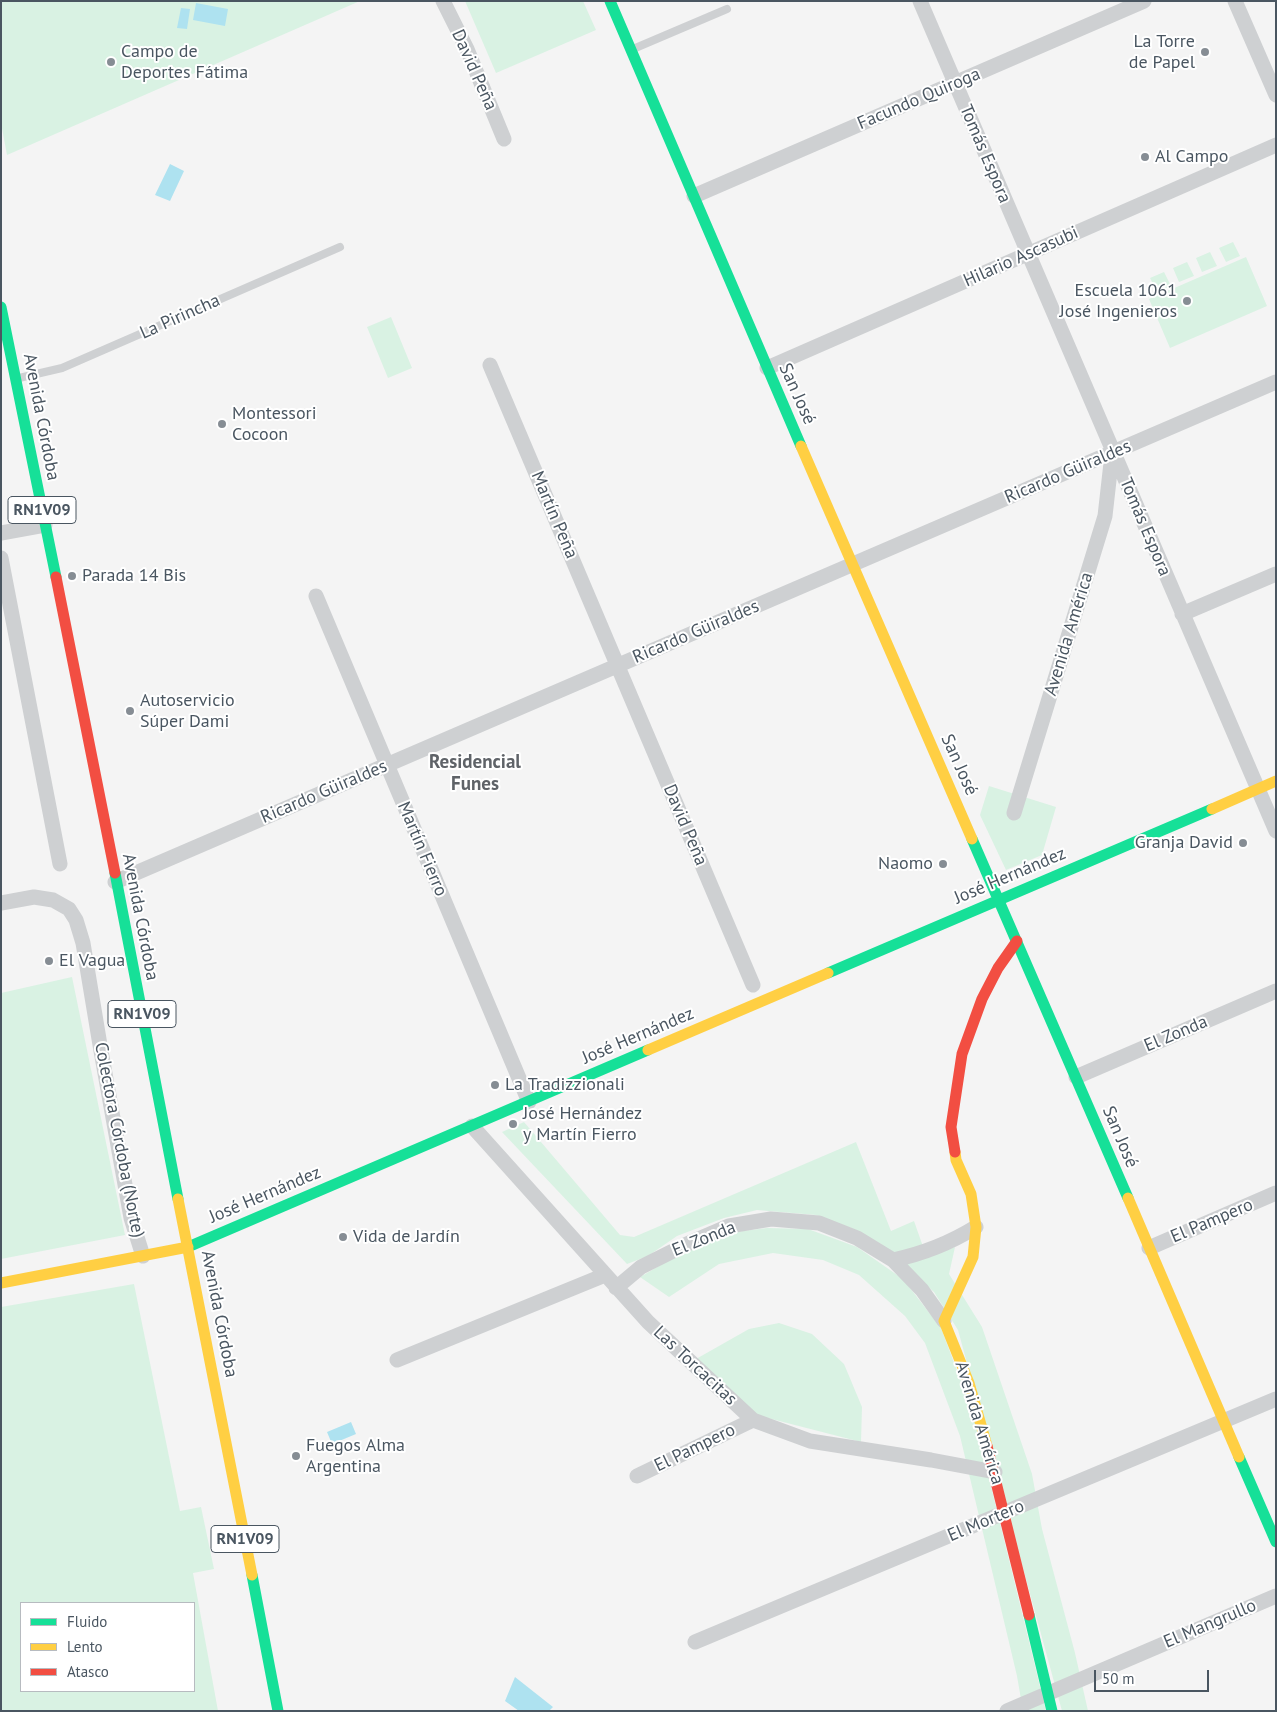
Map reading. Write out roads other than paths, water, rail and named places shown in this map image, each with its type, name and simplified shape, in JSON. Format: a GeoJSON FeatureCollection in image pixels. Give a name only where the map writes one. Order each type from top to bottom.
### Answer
{"type":"FeatureCollection","features":[{"type":"Feature","properties":{"kind":"main road","name":"San José"},"geometry":{"type":"LineString","coordinates":[[610,1],[1276,1542]]}},
{"type":"Feature","properties":{"kind":"main road","name":"Avenida Córdoba"},"geometry":{"type":"LineString","coordinates":[[1,307],[188,1247],[278,1711]]}},
{"type":"Feature","properties":{"kind":"main road","name":"José Hernández"},"geometry":{"type":"LineString","coordinates":[[1,1283],[188,1247],[1276,781]]}},
{"type":"Feature","properties":{"kind":"main road"},"geometry":{"type":"LineString","coordinates":[[944,1321],[973,1256],[976,1227],[971,1194],[956,1160],[951,1127],[962,1054],[982,999],[998,968],[1017,941]]}},
{"type":"Feature","properties":{"kind":"main road","name":"Avenida América"},"geometry":{"type":"LineString","coordinates":[[944,1321],[969,1383],[995,1472],[1052,1711]]}},
{"type":"Feature","properties":{"kind":"street","name":"David Peña"},"geometry":{"type":"LineString","coordinates":[[443,1],[467,50],[504,139]]}},
{"type":"Feature","properties":{"kind":"street","name":"Tomás Espora"},"geometry":{"type":"LineString","coordinates":[[920,1],[1276,831]]}},
{"type":"Feature","properties":{"kind":"street","name":"Facundo Quiroga"},"geometry":{"type":"LineString","coordinates":[[694,196],[1144,1]]}},
{"type":"Feature","properties":{"kind":"street"},"geometry":{"type":"LineString","coordinates":[[1235,1],[1276,95]]}},
{"type":"Feature","properties":{"kind":"street","name":"Hilario Ascasubi"},"geometry":{"type":"LineString","coordinates":[[767,368],[1276,145]]}},
{"type":"Feature","properties":{"kind":"street","name":"Martín Peña"},"geometry":{"type":"LineString","coordinates":[[490,365],[617,666]]}},
{"type":"Feature","properties":{"kind":"street","name":"Ricardo Güiraldes"},"geometry":{"type":"LineString","coordinates":[[115,882],[1276,382]]}},
{"type":"Feature","properties":{"kind":"street","name":"Avenida América"},"geometry":{"type":"LineString","coordinates":[[1014,813],[1105,516],[1113,452]]}},
{"type":"Feature","properties":{"kind":"street"},"geometry":{"type":"LineString","coordinates":[[1,534],[45,525]]}},
{"type":"Feature","properties":{"kind":"street"},"geometry":{"type":"LineString","coordinates":[[1,558],[60,864]]}},
{"type":"Feature","properties":{"kind":"street"},"geometry":{"type":"LineString","coordinates":[[1182,614],[1276,574]]}},
{"type":"Feature","properties":{"kind":"street","name":"Martín Fierro"},"geometry":{"type":"LineString","coordinates":[[316,596],[529,1102]]}},
{"type":"Feature","properties":{"kind":"street","name":"David Peña"},"geometry":{"type":"LineString","coordinates":[[617,666],[753,985]]}},
{"type":"Feature","properties":{"kind":"street","name":"Colectora Córdoba (Norte)"},"geometry":{"type":"LineString","coordinates":[[1,903],[34,897],[53,900],[69,909],[76,920],[83,943],[131,1218],[143,1256]]}},
{"type":"Feature","properties":{"kind":"street","name":"El Zonda"},"geometry":{"type":"LineString","coordinates":[[1076,1078],[1276,991]]}},
{"type":"Feature","properties":{"kind":"street","name":"Las Torcacitas"},"geometry":{"type":"LineString","coordinates":[[472,1126],[648,1322],[753,1420],[810,1441],[995,1472]]}},
{"type":"Feature","properties":{"kind":"street","name":"El Pampero"},"geometry":{"type":"LineString","coordinates":[[1149,1248],[1276,1194]]}},
{"type":"Feature","properties":{"kind":"street","name":"El Zonda"},"geometry":{"type":"LineString","coordinates":[[616,1288],[641,1267],[729,1226],[772,1219],[819,1223],[857,1238],[893,1260],[922,1290],[944,1321]]}},
{"type":"Feature","properties":{"kind":"street"},"geometry":{"type":"LineString","coordinates":[[893,1260],[913,1256],[957,1239],[976,1227]]}},
{"type":"Feature","properties":{"kind":"street"},"geometry":{"type":"LineString","coordinates":[[397,1360],[605,1275]]}},
{"type":"Feature","properties":{"kind":"street","name":"El Mortero"},"geometry":{"type":"LineString","coordinates":[[695,1642],[1276,1399]]}},
{"type":"Feature","properties":{"kind":"street","name":"El Pampero"},"geometry":{"type":"LineString","coordinates":[[637,1476],[753,1420]]}},
{"type":"Feature","properties":{"kind":"street","name":"El Mangrullo"},"geometry":{"type":"LineString","coordinates":[[1006,1711],[1276,1596]]}},
{"type":"Feature","properties":{"kind":"lane"},"geometry":{"type":"LineString","coordinates":[[632,50],[727,9]]}},
{"type":"Feature","properties":{"kind":"lane","name":"La Pirincha"},"geometry":{"type":"LineString","coordinates":[[16,379],[62,368],[340,247]]}},
{"type":"Feature","properties":{"kind":"water"},"geometry":{"type":"Polygon","coordinates":[[[196,3],[228,9],[225,26],[193,20],[196,3]]]}},
{"type":"Feature","properties":{"kind":"water"},"geometry":{"type":"Polygon","coordinates":[[[181,8],[190,9],[187,29],[177,28],[181,8]]]}},
{"type":"Feature","properties":{"kind":"water"},"geometry":{"type":"Polygon","coordinates":[[[170,164],[184,171],[170,201],[155,195],[170,164]]]}},
{"type":"Feature","properties":{"kind":"water"},"geometry":{"type":"Polygon","coordinates":[[[351,1422],[356,1434],[332,1444],[327,1432],[351,1422]]]}},
{"type":"Feature","properties":{"kind":"water"},"geometry":{"type":"Polygon","coordinates":[[[515,1677],[553,1707],[549,1711],[519,1711],[505,1701],[515,1677]]]}},
{"type":"Feature","properties":{"kind":"place","name":"La Torre de Papel"},"geometry":{"type":"Point","coordinates":[1205,52]}},
{"type":"Feature","properties":{"kind":"place","name":"Campo de Deportes Fátima"},"geometry":{"type":"Point","coordinates":[111,62]}},
{"type":"Feature","properties":{"kind":"place","name":"Al Campo"},"geometry":{"type":"Point","coordinates":[1145,157]}},
{"type":"Feature","properties":{"kind":"place","name":"Escuela 1061 José Ingenieros"},"geometry":{"type":"Point","coordinates":[1187,301]}},
{"type":"Feature","properties":{"kind":"place","name":"Montessori Cocoon"},"geometry":{"type":"Point","coordinates":[222,424]}},
{"type":"Feature","properties":{"kind":"place","name":"Parada 14 Bis"},"geometry":{"type":"Point","coordinates":[72,576]}},
{"type":"Feature","properties":{"kind":"place","name":"Autoservicio Súper Dami"},"geometry":{"type":"Point","coordinates":[130,711]}},
{"type":"Feature","properties":{"kind":"place","name":"Granja David"},"geometry":{"type":"Point","coordinates":[1243,843]}},
{"type":"Feature","properties":{"kind":"place","name":"Naomo"},"geometry":{"type":"Point","coordinates":[943,864]}},
{"type":"Feature","properties":{"kind":"place","name":"El Vagua"},"geometry":{"type":"Point","coordinates":[49,961]}},
{"type":"Feature","properties":{"kind":"place","name":"La Tradizzionali"},"geometry":{"type":"Point","coordinates":[495,1085]}},
{"type":"Feature","properties":{"kind":"place","name":"José Hernández y Martín Fierro"},"geometry":{"type":"Point","coordinates":[513,1124]}},
{"type":"Feature","properties":{"kind":"place","name":"Vida de Jardín"},"geometry":{"type":"Point","coordinates":[343,1237]}},
{"type":"Feature","properties":{"kind":"place","name":"Fuegos Alma Argentina"},"geometry":{"type":"Point","coordinates":[296,1456]}},
{"type":"Feature","properties":{"kind":"district","name":"Residencial Funes"},"geometry":{"type":"Point","coordinates":[475,774]}}]}
